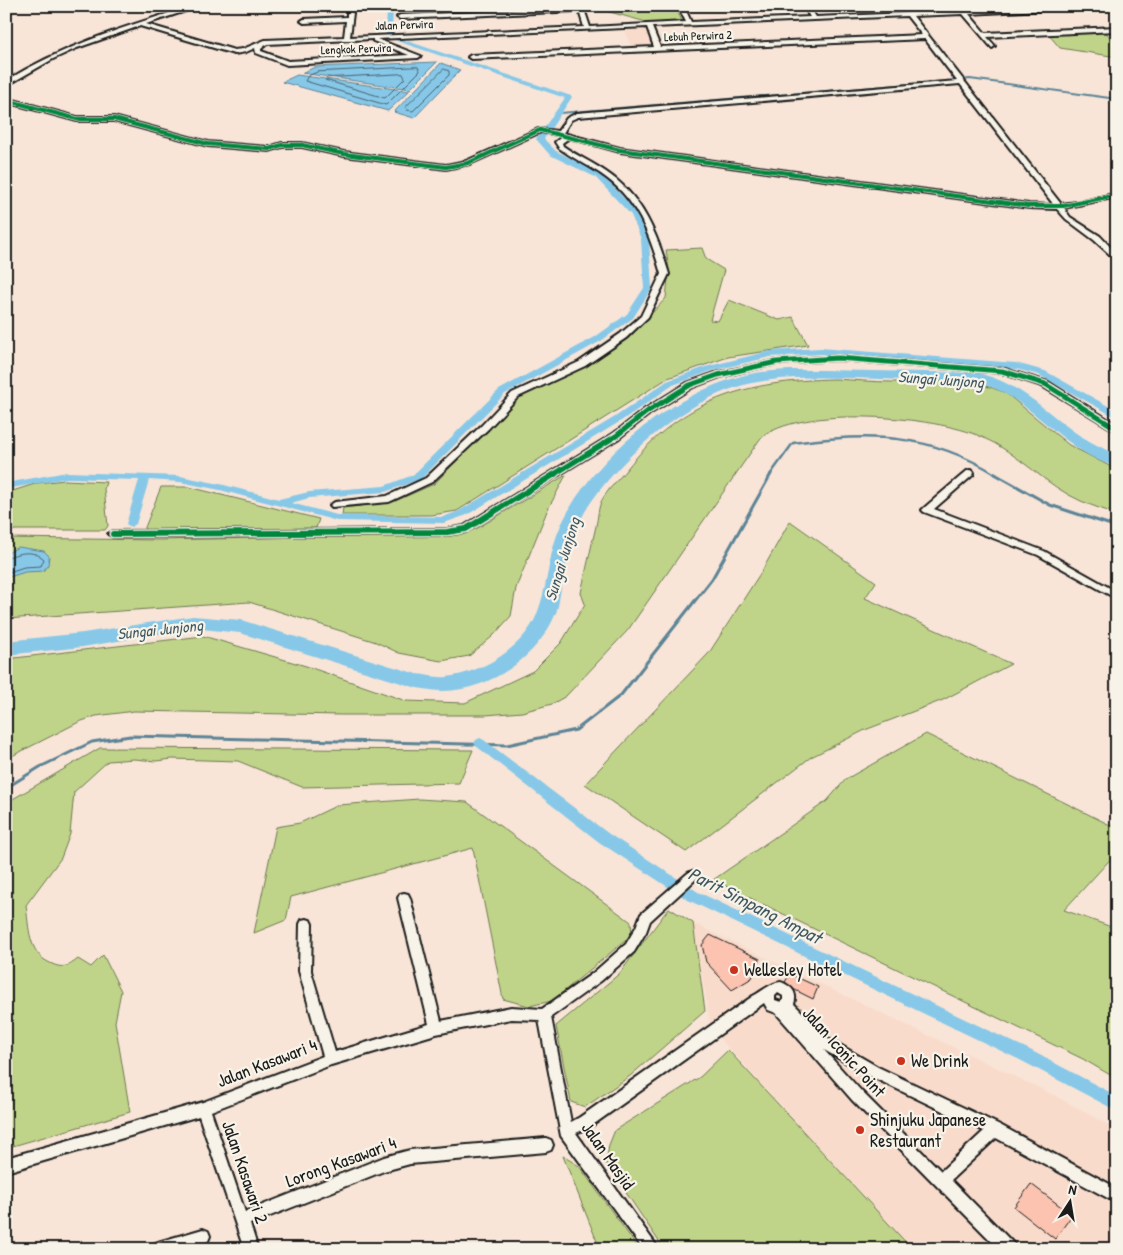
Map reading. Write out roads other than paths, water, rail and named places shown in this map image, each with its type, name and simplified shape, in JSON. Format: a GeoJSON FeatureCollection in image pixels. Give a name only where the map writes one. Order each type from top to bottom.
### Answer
{"type":"FeatureCollection","features":[{"type":"Feature","properties":{"kind":"street"},"geometry":{"type":"LineString","coordinates":[[6,84],[14,78],[82,45],[139,24],[198,6]]}},
{"type":"Feature","properties":{"kind":"street"},"geometry":{"type":"LineString","coordinates":[[479,6],[480,14]]}},
{"type":"Feature","properties":{"kind":"street"},"geometry":{"type":"LineString","coordinates":[[681,6],[690,24]]}},
{"type":"Feature","properties":{"kind":"street"},"geometry":{"type":"LineString","coordinates":[[806,6],[814,19]]}},
{"type":"Feature","properties":{"kind":"street","name":"Jalan Perwira"},"geometry":{"type":"LineString","coordinates":[[139,24],[234,52],[241,52],[266,42],[1114,6]]}},
{"type":"Feature","properties":{"kind":"street"},"geometry":{"type":"LineString","coordinates":[[400,17],[480,14],[528,9],[581,8],[588,29]]}},
{"type":"Feature","properties":{"kind":"street"},"geometry":{"type":"LineString","coordinates":[[965,13],[992,46]]}},
{"type":"Feature","properties":{"kind":"street"},"geometry":{"type":"LineString","coordinates":[[909,15],[1068,218],[1097,238],[1117,259]]}},
{"type":"Feature","properties":{"kind":"street"},"geometry":{"type":"LineString","coordinates":[[304,21],[350,16],[347,39]]}},
{"type":"Feature","properties":{"kind":"street"},"geometry":{"type":"LineString","coordinates":[[649,26],[658,49]]}},
{"type":"Feature","properties":{"kind":"street"},"geometry":{"type":"LineString","coordinates":[[983,35],[1114,29],[1117,36]]}},
{"type":"Feature","properties":{"kind":"street","name":"Lebuh Perwira 2"},"geometry":{"type":"LineString","coordinates":[[471,57],[926,37]]}},
{"type":"Feature","properties":{"kind":"street","name":"Lengkok Perwira"},"geometry":{"type":"LineString","coordinates":[[266,42],[258,48],[258,52],[287,63],[418,56],[370,38]]}},
{"type":"Feature","properties":{"kind":"street"},"geometry":{"type":"LineString","coordinates":[[6,78],[14,78]]}},
{"type":"Feature","properties":{"kind":"street"},"geometry":{"type":"LineString","coordinates":[[335,505],[388,499],[428,480],[485,427],[515,395],[582,364],[623,336],[644,317],[665,274],[645,216],[624,188],[606,173],[561,147],[558,142],[560,134],[569,119],[576,115],[959,79]]}},
{"type":"Feature","properties":{"kind":"street"},"geometry":{"type":"LineString","coordinates":[[6,100],[77,119],[114,119],[208,144],[269,150],[282,145],[302,144],[344,154],[446,167],[468,164],[540,130],[620,150],[982,201],[1060,208],[1082,205],[1117,195]]}},
{"type":"Feature","properties":{"kind":"street"},"geometry":{"type":"LineString","coordinates":[[113,534],[447,532],[466,528],[616,436],[648,411],[690,385],[746,367],[785,361],[838,358],[982,368],[1016,374],[1045,384],[1117,429]]}},
{"type":"Feature","properties":{"kind":"street"},"geometry":{"type":"LineString","coordinates":[[970,473],[928,510],[1041,553],[1117,596]]}},
{"type":"Feature","properties":{"kind":"street"},"geometry":{"type":"LineString","coordinates":[[544,1015],[597,977],[630,948],[646,918],[690,878]]}},
{"type":"Feature","properties":{"kind":"street"},"geometry":{"type":"LineString","coordinates":[[404,898],[436,1028]]}},
{"type":"Feature","properties":{"kind":"street"},"geometry":{"type":"LineString","coordinates":[[306,924],[305,971],[331,1059]]}},
{"type":"Feature","properties":{"kind":"street"},"geometry":{"type":"LineString","coordinates":[[566,1131],[585,1122],[758,1000],[768,995],[774,988],[782,989],[789,996],[783,1006],[769,1002],[768,995]]}},
{"type":"Feature","properties":{"kind":"street","name":"Jalan Iconic Point"},"geometry":{"type":"LineString","coordinates":[[783,1006],[823,1042],[874,1071],[995,1130],[1117,1196]]}},
{"type":"Feature","properties":{"kind":"street","name":"Jalan Iconic Point"},"geometry":{"type":"LineString","coordinates":[[783,1006],[857,1096],[1009,1249]]}},
{"type":"Feature","properties":{"kind":"street","name":"Jalan Kasawari 4"},"geometry":{"type":"LineString","coordinates":[[6,1165],[203,1108],[331,1059],[436,1028],[511,1013],[544,1015]]}},
{"type":"Feature","properties":{"kind":"street","name":"Jalan Masjid"},"geometry":{"type":"LineString","coordinates":[[544,1015],[566,1131],[652,1249]]}},
{"type":"Feature","properties":{"kind":"street","name":"Jalan Kasawari 2"},"geometry":{"type":"LineString","coordinates":[[203,1108],[251,1249]]}},
{"type":"Feature","properties":{"kind":"street"},"geometry":{"type":"LineString","coordinates":[[940,1180],[995,1130]]}},
{"type":"Feature","properties":{"kind":"street","name":"Lorong Kasawari 4"},"geometry":{"type":"LineString","coordinates":[[242,1220],[384,1164],[410,1157],[546,1145]]}},
{"type":"Feature","properties":{"kind":"street"},"geometry":{"type":"LineString","coordinates":[[158,1249],[203,1236]]}},
{"type":"Feature","properties":{"kind":"water"},"geometry":{"type":"Polygon","coordinates":[[[437,62],[410,89],[302,73],[315,67],[437,62]]]}},
{"type":"Feature","properties":{"kind":"water"},"geometry":{"type":"Polygon","coordinates":[[[441,63],[460,70],[414,118],[394,112],[441,63]]]}},
{"type":"Feature","properties":{"kind":"water"},"geometry":{"type":"Polygon","coordinates":[[[297,75],[409,91],[388,111],[282,82],[297,75]]]}},
{"type":"Feature","properties":{"kind":"water"},"geometry":{"type":"Polygon","coordinates":[[[18,547],[44,551],[49,556],[48,565],[43,571],[25,572],[6,578],[6,554],[18,547]]]}},
{"type":"Feature","properties":{"kind":"waterway"},"geometry":{"type":"LineString","coordinates":[[279,503],[309,495],[385,489],[417,477],[502,392],[598,339],[630,316],[648,288],[645,239],[635,214],[598,175],[553,153],[540,139],[569,97],[399,40],[389,34],[390,6]]}},
{"type":"Feature","properties":{"kind":"waterway"},"geometry":{"type":"LineString","coordinates":[[560,113],[970,79],[1117,99]]}},
{"type":"Feature","properties":{"kind":"waterway"},"geometry":{"type":"LineString","coordinates":[[279,503],[337,518],[444,520],[463,513],[618,419],[670,383],[708,369],[770,354],[820,351],[1016,366],[1042,373],[1117,415]]}},
{"type":"Feature","properties":{"kind":"waterway","name":"Sungai Junjong"},"geometry":{"type":"LineString","coordinates":[[6,648],[83,640],[193,622],[241,627],[417,681],[447,684],[477,677],[491,671],[517,653],[538,629],[547,613],[568,529],[591,489],[608,469],[626,450],[666,418],[712,393],[736,383],[759,377],[844,374],[978,378],[994,383],[1019,396],[1072,438],[1117,462]]}},
{"type":"Feature","properties":{"kind":"waterway"},"geometry":{"type":"LineString","coordinates":[[770,475],[793,443],[848,437],[898,439],[923,444],[948,451],[972,461],[997,475]]}},
{"type":"Feature","properties":{"kind":"waterway"},"geometry":{"type":"LineString","coordinates":[[6,788],[40,767],[92,742],[130,736],[507,745],[576,730],[621,695],[712,579],[771,474]]}},
{"type":"Feature","properties":{"kind":"waterway"},"geometry":{"type":"LineString","coordinates":[[995,474],[1050,505],[1117,527]]}},
{"type":"Feature","properties":{"kind":"waterway"},"geometry":{"type":"LineString","coordinates":[[6,486],[67,475],[145,477]]}},
{"type":"Feature","properties":{"kind":"waterway"},"geometry":{"type":"LineString","coordinates":[[131,524],[145,477]]}},
{"type":"Feature","properties":{"kind":"waterway"},"geometry":{"type":"LineString","coordinates":[[145,477],[180,479],[220,487],[279,503]]}},
{"type":"Feature","properties":{"kind":"waterway","name":"Parit Simpang Ampat"},"geometry":{"type":"LineString","coordinates":[[480,743],[604,838],[693,896],[1025,1055],[1117,1104]]}},
{"type":"Feature","properties":{"kind":"place","name":"Wellesley Hotel"},"geometry":{"type":"Point","coordinates":[734,970]}},
{"type":"Feature","properties":{"kind":"place","name":"We Drink"},"geometry":{"type":"Point","coordinates":[901,1061]}},
{"type":"Feature","properties":{"kind":"place","name":"Shinjuku Japanese Restaurant"},"geometry":{"type":"Point","coordinates":[860,1130]}}]}
